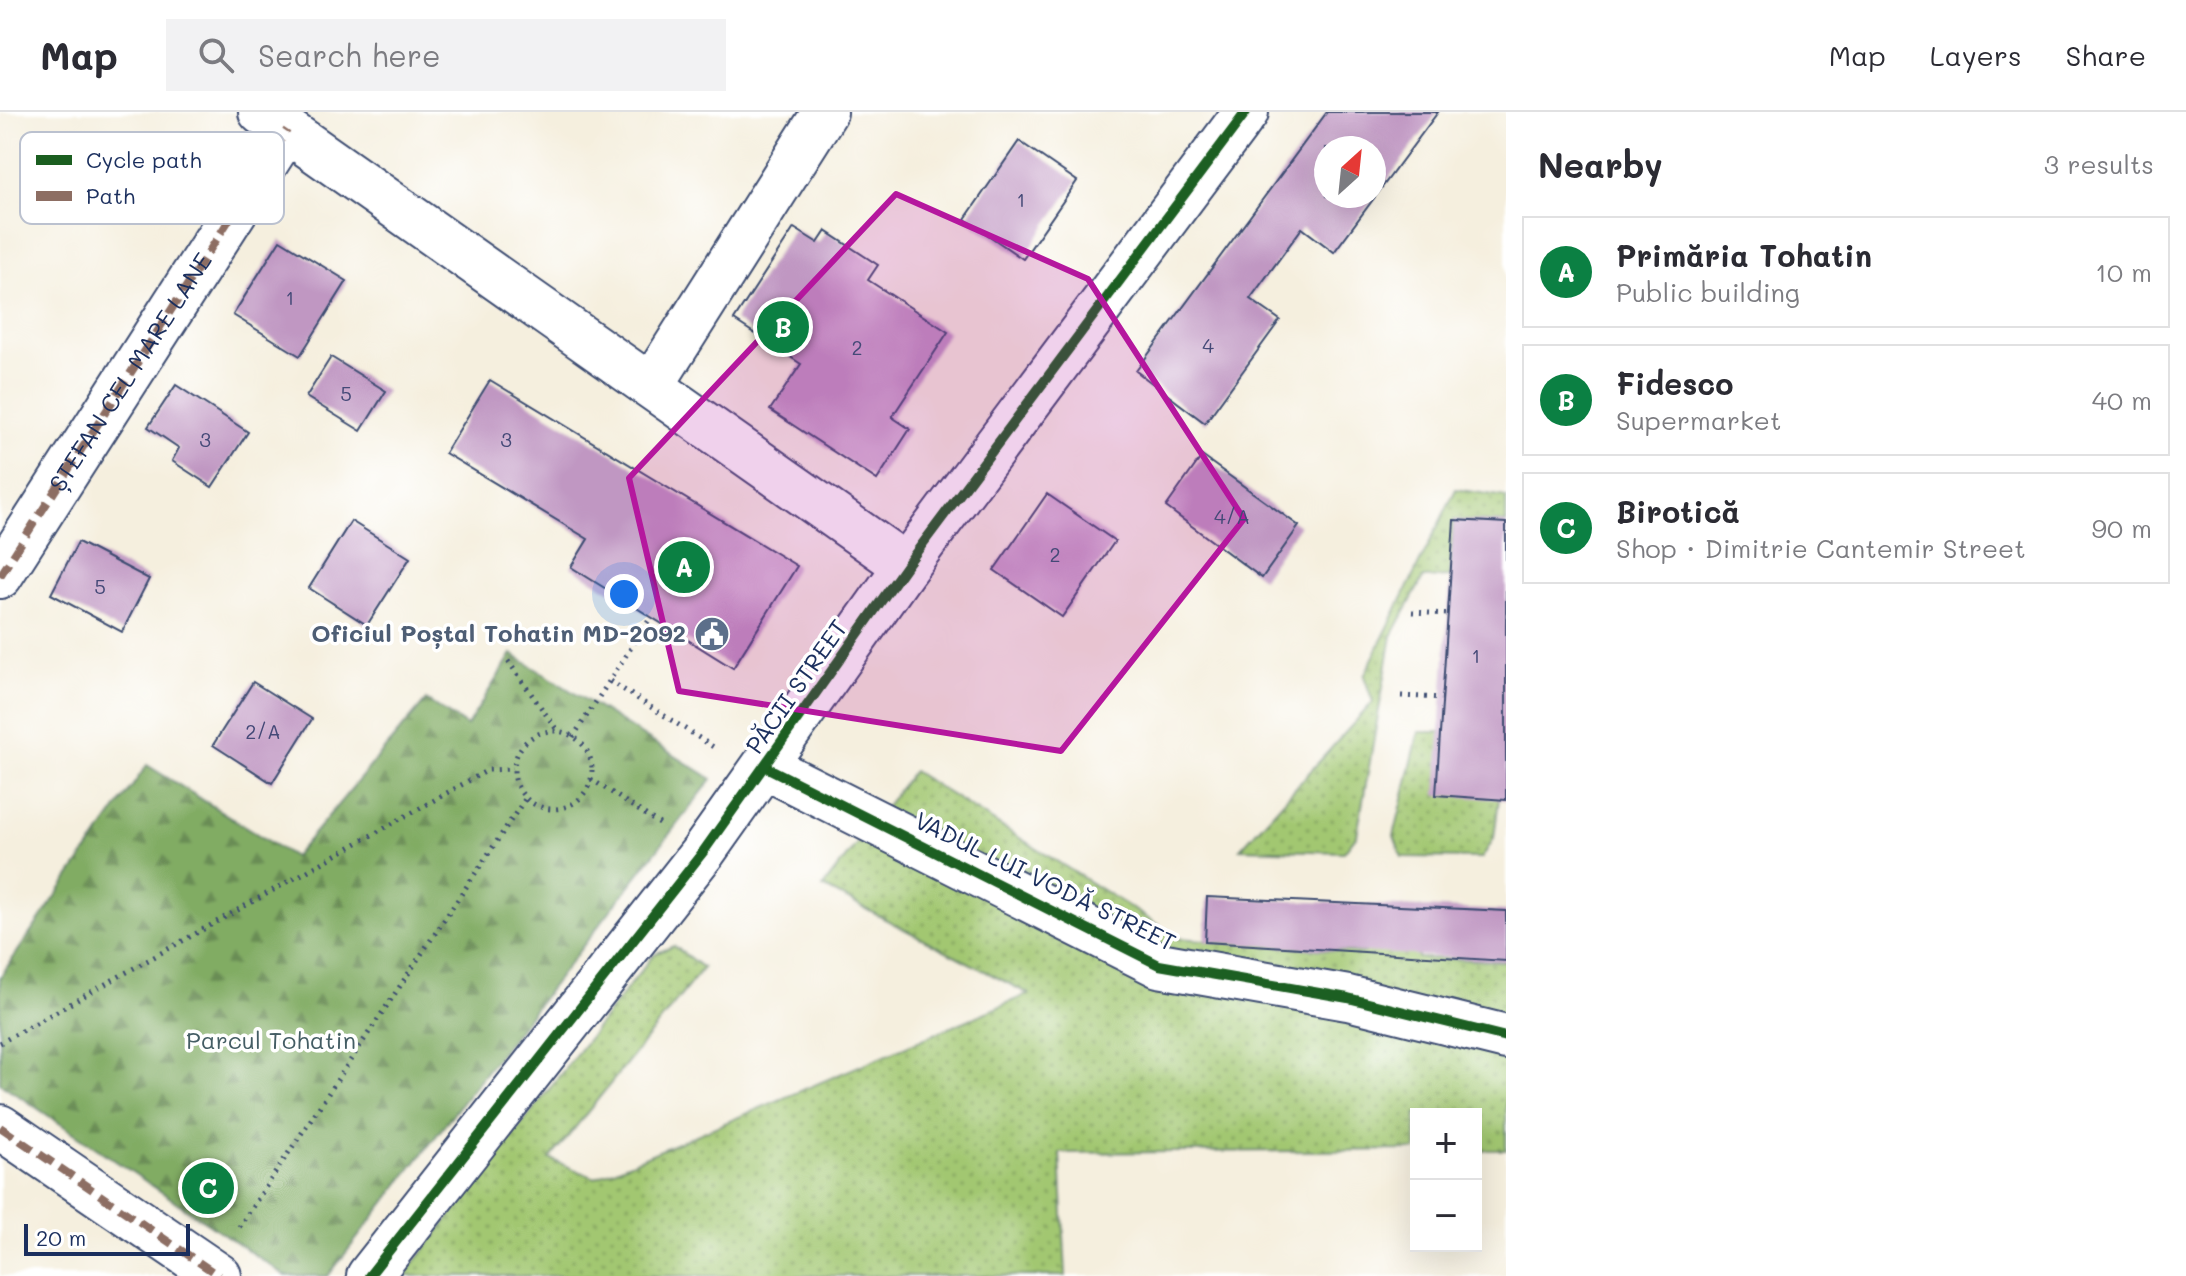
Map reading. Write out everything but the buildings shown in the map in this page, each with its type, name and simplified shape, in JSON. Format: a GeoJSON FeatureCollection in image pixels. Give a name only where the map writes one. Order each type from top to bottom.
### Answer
{"type":"FeatureCollection","features":[{"type":"Feature","properties":{"kind":"street"},"geometry":{"type":"LineString","coordinates":[[651,386],[825,112]]}},
{"type":"Feature","properties":{"kind":"street","name":"PĂCII STREET"},"geometry":{"type":"LineString","coordinates":[[369,1276],[703,852],[906,566],[1246,112]]}},
{"type":"Feature","properties":{"kind":"street"},"geometry":{"type":"LineString","coordinates":[[274,121],[906,566]]}},
{"type":"Feature","properties":{"kind":"street","name":"ȘTEFAN CEL MARE LANE"},"geometry":{"type":"LineString","coordinates":[[0,576],[212,224]]}},
{"type":"Feature","properties":{"kind":"street","name":"VADUL LUI VODĂ STREET"},"geometry":{"type":"LineString","coordinates":[[766,767],[1159,965],[1348,998],[1506,1037]]}},
{"type":"Feature","properties":{"kind":"street"},"geometry":{"type":"LineString","coordinates":[[0,1127],[215,1273]]}},
{"type":"Feature","properties":{"kind":"path"},"geometry":{"type":"LineString","coordinates":[[1412,612],[1448,614]]}},
{"type":"Feature","properties":{"kind":"path"},"geometry":{"type":"LineString","coordinates":[[573,737],[651,617]]}},
{"type":"Feature","properties":{"kind":"path"},"geometry":{"type":"LineString","coordinates":[[508,661],[558,731]]}},
{"type":"Feature","properties":{"kind":"path"},"geometry":{"type":"LineString","coordinates":[[610,681],[724,754]]}},
{"type":"Feature","properties":{"kind":"path"},"geometry":{"type":"LineString","coordinates":[[1401,696],[1443,698]]}},
{"type":"Feature","properties":{"kind":"path"},"geometry":{"type":"LineString","coordinates":[[558,731],[573,737],[585,748],[591,762],[591,779],[578,799],[556,809],[540,808],[525,799],[516,785],[513,769],[517,753],[527,740],[541,733],[558,731]]}},
{"type":"Feature","properties":{"kind":"path"},"geometry":{"type":"LineString","coordinates":[[0,1043],[488,770],[513,769]]}},
{"type":"Feature","properties":{"kind":"path"},"geometry":{"type":"LineString","coordinates":[[591,779],[703,852]]}},
{"type":"Feature","properties":{"kind":"path"},"geometry":{"type":"LineString","coordinates":[[215,1273],[525,799]]}},
{"type":"Feature","properties":{"kind":"highlighted area"},"geometry":{"type":"Polygon","coordinates":[[[896,194],[1088,279],[1244,519],[1061,751],[679,691],[629,478],[896,194]]]}},
{"type":"Feature","properties":{"kind":"green space"},"geometry":{"type":"Polygon","coordinates":[[[1456,489],[1506,497],[1506,523],[1454,520],[1450,577],[1423,578],[1392,636],[1357,835],[1344,852],[1240,849],[1373,702],[1364,676],[1456,489]]]}},
{"type":"Feature","properties":{"kind":"green space","name":"Parcul Tohatin"},"geometry":{"type":"Polygon","coordinates":[[[512,654],[712,779],[328,1276],[286,1276],[0,1083],[0,977],[147,765],[294,857],[426,700],[467,726],[512,654]]]}},
{"type":"Feature","properties":{"kind":"green space"},"geometry":{"type":"Polygon","coordinates":[[[1419,732],[1440,732],[1499,799],[1494,838],[1482,858],[1402,857],[1394,836],[1419,732]]]}},
{"type":"Feature","properties":{"kind":"green space"},"geometry":{"type":"Polygon","coordinates":[[[913,771],[1179,938],[1364,953],[1367,934],[1420,908],[1418,958],[1506,961],[1506,1150],[1482,1150],[1482,1108],[1410,1108],[1410,1150],[1060,1153],[1066,1276],[404,1276],[654,954],[674,946],[703,968],[550,1159],[595,1178],[1029,994],[823,887],[913,771]]]}},
{"type":"Feature","properties":{"kind":"marked path"},"geometry":{"type":"LineString","coordinates":[[284,135],[287,130]]}},
{"type":"Feature","properties":{"kind":"marked path"},"geometry":{"type":"LineString","coordinates":[[0,576],[227,224]]}},
{"type":"Feature","properties":{"kind":"marked path"},"geometry":{"type":"LineString","coordinates":[[0,1127],[219,1276]]}},
{"type":"Feature","properties":{"kind":"cycle path"},"geometry":{"type":"LineString","coordinates":[[369,1276],[703,852],[906,566],[1246,112]]}},
{"type":"Feature","properties":{"kind":"cycle path"},"geometry":{"type":"LineString","coordinates":[[766,767],[1159,965],[1348,998],[1506,1037]]}},
{"type":"Feature","properties":{"kind":"place","name":"Fidesco"},"geometry":{"type":"Point","coordinates":[783,327]}},
{"type":"Feature","properties":{"kind":"place","name":"Primăria Tohatin"},"geometry":{"type":"Point","coordinates":[684,567]}},
{"type":"Feature","properties":{"kind":"place","name":"Oficiul Poștal Tohatin MD-2092"},"geometry":{"type":"Point","coordinates":[712,634]}},
{"type":"Feature","properties":{"kind":"place","name":"Birotică"},"geometry":{"type":"Point","coordinates":[208,1188]}}]}
